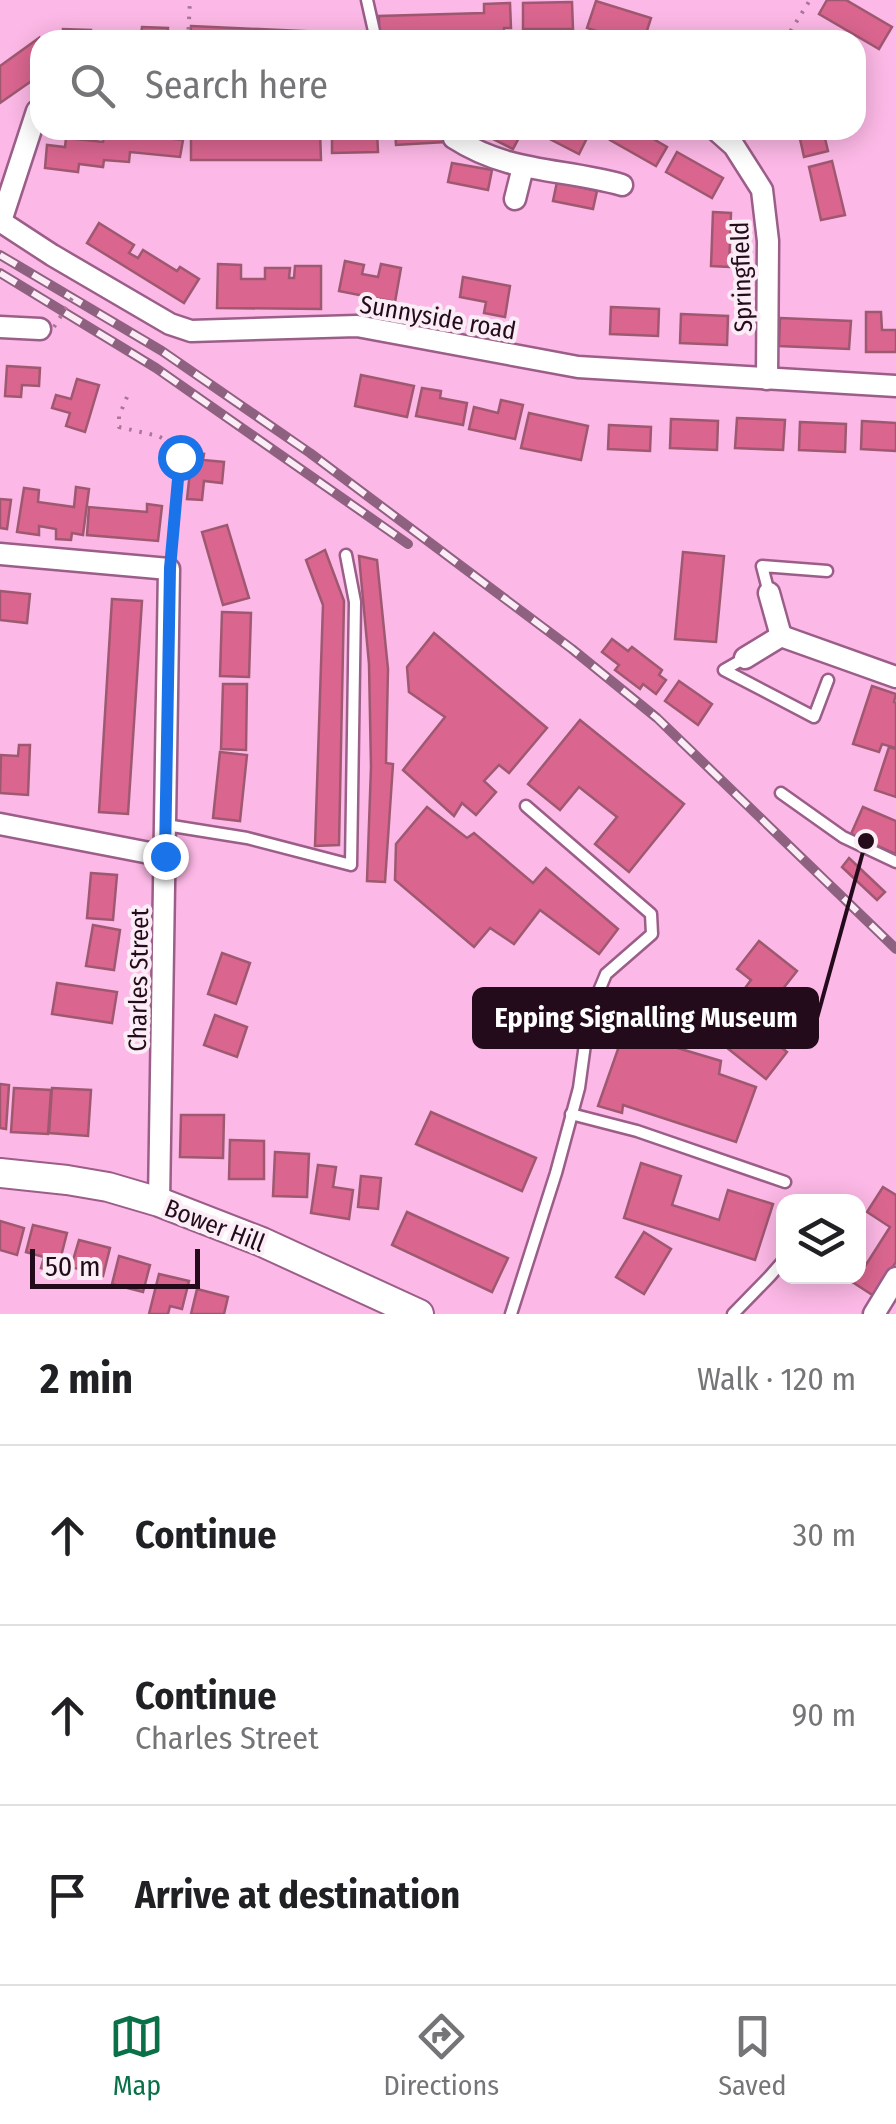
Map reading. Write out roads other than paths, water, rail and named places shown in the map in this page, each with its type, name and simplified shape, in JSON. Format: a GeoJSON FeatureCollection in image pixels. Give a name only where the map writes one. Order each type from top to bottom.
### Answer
{"type":"FeatureCollection","features":[{"type":"Feature","properties":{"kind":"street"},"geometry":{"type":"LineString","coordinates":[[0,221],[30,131]]}},
{"type":"Feature","properties":{"kind":"street"},"geometry":{"type":"LineString","coordinates":[[457,140],[478,154],[523,167],[622,185]]}},
{"type":"Feature","properties":{"kind":"street","name":"Springfield"},"geometry":{"type":"LineString","coordinates":[[727,140],[762,190],[768,241],[767,379]]}},
{"type":"Feature","properties":{"kind":"street"},"geometry":{"type":"LineString","coordinates":[[516,199],[523,167]]}},
{"type":"Feature","properties":{"kind":"street","name":"Sunnyside road"},"geometry":{"type":"LineString","coordinates":[[0,221],[170,324],[191,331],[358,326],[578,367],[896,386]]}},
{"type":"Feature","properties":{"kind":"street"},"geometry":{"type":"LineString","coordinates":[[0,327],[47,328]]}},
{"type":"Feature","properties":{"kind":"street","name":"Charles Street"},"geometry":{"type":"LineString","coordinates":[[0,554],[170,568],[159,1202]]}},
{"type":"Feature","properties":{"kind":"street"},"geometry":{"type":"LineString","coordinates":[[769,593],[781,636]]}},
{"type":"Feature","properties":{"kind":"street"},"geometry":{"type":"LineString","coordinates":[[745,658],[781,636]]}},
{"type":"Feature","properties":{"kind":"street"},"geometry":{"type":"LineString","coordinates":[[781,636],[896,676]]}},
{"type":"Feature","properties":{"kind":"street"},"geometry":{"type":"LineString","coordinates":[[0,824],[165,856]]}},
{"type":"Feature","properties":{"kind":"street","name":"Bower Hill"},"geometry":{"type":"LineString","coordinates":[[0,1174],[81,1182],[159,1202],[262,1242],[420,1314]]}},
{"type":"Feature","properties":{"kind":"street"},"geometry":{"type":"LineString","coordinates":[[874,1314],[896,1278]]}},
{"type":"Feature","properties":{"kind":"lane"},"geometry":{"type":"LineString","coordinates":[[366,0],[374,30]]}},
{"type":"Feature","properties":{"kind":"lane"},"geometry":{"type":"LineString","coordinates":[[166,825],[248,838],[351,865],[356,602],[346,556]]}},
{"type":"Feature","properties":{"kind":"lane"},"geometry":{"type":"LineString","coordinates":[[769,593],[762,566],[827,572]]}},
{"type":"Feature","properties":{"kind":"lane"},"geometry":{"type":"LineString","coordinates":[[745,658],[724,670],[814,718],[828,680]]}},
{"type":"Feature","properties":{"kind":"lane"},"geometry":{"type":"LineString","coordinates":[[780,793],[842,838],[896,862]]}},
{"type":"Feature","properties":{"kind":"lane"},"geometry":{"type":"LineString","coordinates":[[511,1314],[580,1088],[589,1015],[606,974],[652,934],[651,914],[526,806]]}},
{"type":"Feature","properties":{"kind":"lane"},"geometry":{"type":"LineString","coordinates":[[571,1114],[638,1130],[785,1182]]}},
{"type":"Feature","properties":{"kind":"lane"},"geometry":{"type":"LineString","coordinates":[[733,1314],[776,1269]]}},
{"type":"Feature","properties":{"kind":"railway"},"geometry":{"type":"LineString","coordinates":[[0,255],[162,351],[310,453],[572,649],[657,718],[896,949]]}},
{"type":"Feature","properties":{"kind":"railway"},"geometry":{"type":"LineString","coordinates":[[0,273],[156,368],[408,544]]}},
{"type":"Feature","properties":{"kind":"place","name":"Epping Signalling Museum"},"geometry":{"type":"Point","coordinates":[866,841]}}]}
